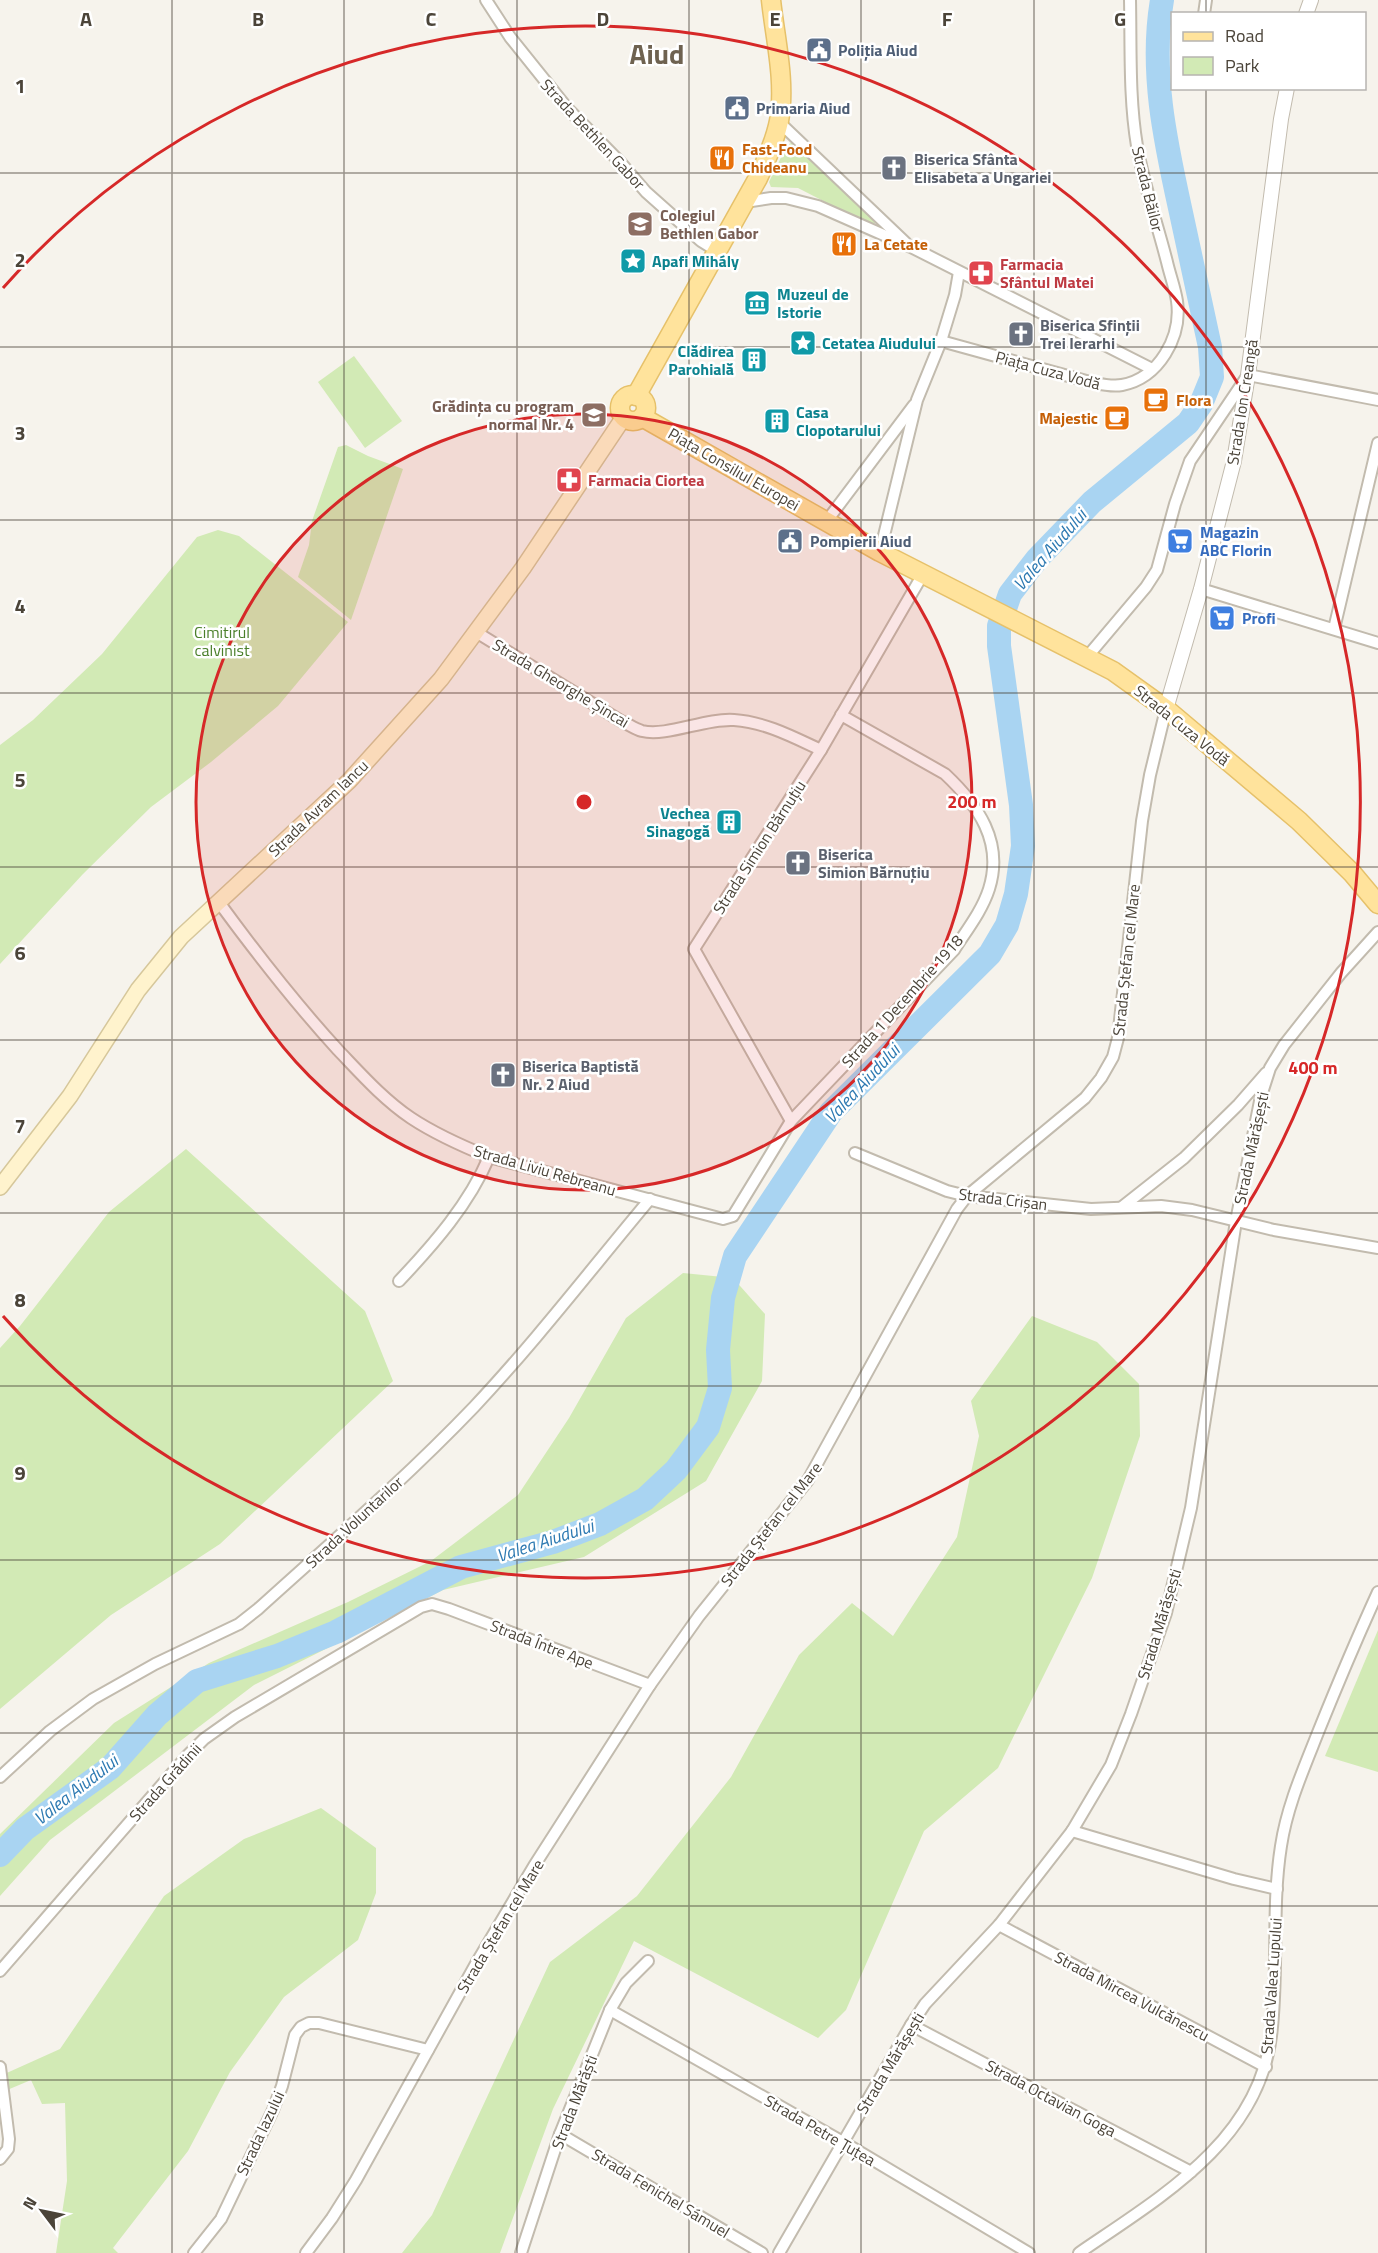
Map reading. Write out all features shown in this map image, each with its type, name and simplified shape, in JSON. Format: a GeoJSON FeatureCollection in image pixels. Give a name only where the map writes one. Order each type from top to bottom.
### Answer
{"type":"FeatureCollection","features":[{"type":"Feature","properties":{"kind":"main road"},"geometry":{"type":"LineString","coordinates":[[636,396],[767,159],[779,122],[781,95],[771,0]]}},
{"type":"Feature","properties":{"kind":"main road"},"geometry":{"type":"LineString","coordinates":[[628,396],[636,396],[645,405],[642,417],[631,421],[624,417],[620,410],[622,402],[628,396]]}},
{"type":"Feature","properties":{"kind":"main road","name":"Strada Avram Iancu"},"geometry":{"type":"LineString","coordinates":[[0,1187],[70,1096],[138,990],[181,938],[349,781],[427,695],[477,632],[523,568],[624,417]]}},
{"type":"Feature","properties":{"kind":"main road","name":"Piața Consiliul Europei"},"geometry":{"type":"LineString","coordinates":[[642,417],[880,552],[954,590]]}},
{"type":"Feature","properties":{"kind":"main road","name":"Strada Cuza Vodă"},"geometry":{"type":"LineString","coordinates":[[954,590],[1113,671],[1166,709],[1317,837],[1378,904]]}},
{"type":"Feature","properties":{"kind":"street","name":"Strada Bethlen Gabor"},"geometry":{"type":"LineString","coordinates":[[486,0],[510,36],[567,108],[621,162],[646,192],[692,234],[717,251]]}},
{"type":"Feature","properties":{"kind":"street","name":"Strada Băilor"},"geometry":{"type":"LineString","coordinates":[[1130,0],[1132,90],[1138,149],[1178,307],[1172,341],[1161,362],[1152,369]]}},
{"type":"Feature","properties":{"kind":"street","name":"Strada Ion Creangă"},"geometry":{"type":"LineString","coordinates":[[1166,709],[1201,589],[1234,461],[1248,375],[1275,157],[1287,90]]}},
{"type":"Feature","properties":{"kind":"street"},"geometry":{"type":"LineString","coordinates":[[779,122],[911,247]]}},
{"type":"Feature","properties":{"kind":"street"},"geometry":{"type":"LineString","coordinates":[[745,202],[771,198],[803,201],[911,247],[1152,369]]}},
{"type":"Feature","properties":{"kind":"street"},"geometry":{"type":"LineString","coordinates":[[880,552],[918,400],[941,341],[955,295],[959,272]]}},
{"type":"Feature","properties":{"kind":"street","name":"Piața Cuza Vodă"},"geometry":{"type":"LineString","coordinates":[[941,341],[1110,386],[1134,381],[1152,369]]}},
{"type":"Feature","properties":{"kind":"street"},"geometry":{"type":"LineString","coordinates":[[1087,657],[1146,587],[1157,570],[1175,504],[1190,461],[1248,375],[1378,400]]}},
{"type":"Feature","properties":{"kind":"street"},"geometry":{"type":"LineString","coordinates":[[826,522],[918,400]]}},
{"type":"Feature","properties":{"kind":"street"},"geometry":{"type":"LineString","coordinates":[[1334,629],[1378,443]]}},
{"type":"Feature","properties":{"kind":"street","name":"Strada Simion Bărnuțiu"},"geometry":{"type":"LineString","coordinates":[[791,1121],[694,949],[820,750],[922,574]]}},
{"type":"Feature","properties":{"kind":"street"},"geometry":{"type":"LineString","coordinates":[[1201,589],[1378,643]]}},
{"type":"Feature","properties":{"kind":"street","name":"Strada Gheorghe Șincai"},"geometry":{"type":"LineString","coordinates":[[477,632],[621,721],[643,731],[659,731],[713,720],[734,720],[765,726],[820,750]]}},
{"type":"Feature","properties":{"kind":"street","name":"Strada Ștefan cel Mare"},"geometry":{"type":"LineString","coordinates":[[306,2253],[356,2180],[477,1962],[534,1866],[650,1685],[699,1616],[808,1480],[946,1227],[967,1196],[1085,1098],[1101,1078],[1113,1057],[1124,997],[1142,821],[1150,775],[1166,709]]}},
{"type":"Feature","properties":{"kind":"street","name":"Strada 1 Decembrie 1918"},"geometry":{"type":"LineString","coordinates":[[723,1219],[733,1216],[791,1121],[954,950],[989,890],[993,865],[992,842],[985,823],[958,787],[945,774],[841,715]]}},
{"type":"Feature","properties":{"kind":"street","name":"Strada Liviu Rebreanu"},"geometry":{"type":"LineString","coordinates":[[218,901],[280,982],[374,1088],[412,1119],[463,1147],[489,1157],[723,1219]]}},
{"type":"Feature","properties":{"kind":"street","name":"Strada Mărășești"},"geometry":{"type":"LineString","coordinates":[[779,2253],[911,2025],[926,2004],[999,1925],[1072,1831],[1111,1765],[1166,1613],[1191,1508],[1236,1221],[1261,1096],[1270,1068],[1284,1045],[1320,998],[1378,932]]}},
{"type":"Feature","properties":{"kind":"street"},"geometry":{"type":"LineString","coordinates":[[1122,1208],[1184,1158],[1238,1105],[1270,1068]]}},
{"type":"Feature","properties":{"kind":"street","name":"Strada Crișan"},"geometry":{"type":"LineString","coordinates":[[855,1153],[947,1191],[967,1196],[1091,1209],[1192,1210],[1274,1230],[1378,1248]]}},
{"type":"Feature","properties":{"kind":"street"},"geometry":{"type":"LineString","coordinates":[[399,1281],[459,1210],[480,1179],[489,1157]]}},
{"type":"Feature","properties":{"kind":"street","name":"Strada Voluntarilor"},"geometry":{"type":"LineString","coordinates":[[0,1777],[50,1731],[93,1699],[155,1664],[238,1624],[258,1609],[421,1460],[475,1405],[526,1348],[650,1199]]}},
{"type":"Feature","properties":{"kind":"street","name":"Strada Valea Lupului"},"geometry":{"type":"LineString","coordinates":[[1079,2253],[1160,2197],[1191,2172],[1244,2114],[1266,2067],[1272,2015],[1281,1845],[1290,1805],[1352,1647],[1378,1592]]}},
{"type":"Feature","properties":{"kind":"street","name":"Strada Între Ape"},"geometry":{"type":"LineString","coordinates":[[432,1604],[650,1685]]}},
{"type":"Feature","properties":{"kind":"street","name":"Strada Grădinii"},"geometry":{"type":"LineString","coordinates":[[0,1971],[179,1764],[204,1739],[235,1717],[391,1624],[421,1607],[432,1604]]}},
{"type":"Feature","properties":{"kind":"street"},"geometry":{"type":"LineString","coordinates":[[1072,1831],[1234,1879],[1277,1889]]}},
{"type":"Feature","properties":{"kind":"street","name":"Strada Mircea Vulcănescu"},"geometry":{"type":"LineString","coordinates":[[999,1925],[1266,2067]]}},
{"type":"Feature","properties":{"kind":"street","name":"Strada Mărăști"},"geometry":{"type":"LineString","coordinates":[[521,2253],[560,2134],[610,2010],[626,1983],[648,1961]]}},
{"type":"Feature","properties":{"kind":"street","name":"Strada Petre Țuțea"},"geometry":{"type":"LineString","coordinates":[[610,2010],[843,2142],[1029,2253]]}},
{"type":"Feature","properties":{"kind":"street","name":"Strada Iazului"},"geometry":{"type":"LineString","coordinates":[[194,2253],[221,2218],[273,2110],[282,2086],[292,2044],[301,2027],[309,2023],[319,2023],[428,2049]]}},
{"type":"Feature","properties":{"kind":"street","name":"Strada Octavian Goga"},"geometry":{"type":"LineString","coordinates":[[911,2025],[1191,2172]]}},
{"type":"Feature","properties":{"kind":"street"},"geometry":{"type":"LineString","coordinates":[[0,2067],[9,2139],[8,2149],[0,2159]]}},
{"type":"Feature","properties":{"kind":"street","name":"Strada Fenichel Sámuel"},"geometry":{"type":"LineString","coordinates":[[560,2134],[762,2253]]}},
{"type":"Feature","properties":{"kind":"green space"},"geometry":{"type":"Polygon","coordinates":[[[791,143],[796,143],[878,219],[872,226],[798,188],[771,187],[769,182],[786,147],[791,143]]]}},
{"type":"Feature","properties":{"kind":"green space"},"geometry":{"type":"Polygon","coordinates":[[[354,356],[402,421],[365,448],[318,382],[354,356]]]}},
{"type":"Feature","properties":{"kind":"green space"},"geometry":{"type":"Polygon","coordinates":[[[346,445],[403,469],[351,620],[298,577],[309,545],[312,521],[338,447],[346,445]]]}},
{"type":"Feature","properties":{"kind":"green space","name":"Cimitirul calvinist"},"geometry":{"type":"Polygon","coordinates":[[[218,530],[239,536],[348,622],[278,706],[211,762],[151,807],[83,874],[0,964],[0,745],[33,720],[102,654],[197,537],[218,530]]]}},
{"type":"Feature","properties":{"kind":"green space"},"geometry":{"type":"Polygon","coordinates":[[[186,1149],[365,1311],[393,1381],[220,1544],[111,1615],[0,1709],[0,1348],[20,1326],[109,1212],[186,1149]]]}},
{"type":"Feature","properties":{"kind":"green space"},"geometry":{"type":"Polygon","coordinates":[[[683,1273],[733,1278],[765,1314],[762,1381],[706,1481],[584,1557],[443,1590],[254,1685],[50,1840],[0,1896],[0,1834],[114,1723],[209,1663],[348,1602],[431,1561],[518,1495],[569,1418],[626,1318],[683,1273]]]}},
{"type":"Feature","properties":{"kind":"green space"},"geometry":{"type":"Polygon","coordinates":[[[1032,1316],[1097,1342],[1139,1384],[1140,1436],[1092,1578],[998,1768],[924,1831],[846,2010],[818,2038],[634,1941],[553,2109],[500,2253],[402,2253],[432,2215],[550,1962],[637,1896],[731,1777],[799,1655],[852,1603],[893,1636],[957,1537],[979,1436],[971,1401],[1032,1316]]]}},
{"type":"Feature","properties":{"kind":"green space"},"geometry":{"type":"Polygon","coordinates":[[[1378,1630],[1378,1772],[1325,1756],[1378,1630]]]}},
{"type":"Feature","properties":{"kind":"green space"},"geometry":{"type":"Polygon","coordinates":[[[321,1808],[376,1848],[376,1893],[358,1940],[284,1997],[230,2072],[188,2151],[113,2248],[118,2253],[56,2253],[67,2181],[65,2103],[42,2104],[31,2080],[0,2093],[0,2076],[60,2049],[164,1896],[244,1839],[321,1808]]]}},
{"type":"Feature","properties":{"kind":"waterway","name":"Valea Aiudului"},"geometry":{"type":"LineString","coordinates":[[0,1855],[25,1829],[110,1768],[157,1715],[197,1681],[277,1656],[336,1632],[461,1567],[553,1542],[600,1524],[645,1499],[676,1470],[708,1427],[720,1388],[718,1350],[723,1298],[735,1256],[831,1112],[990,954],[1007,925],[1016,894],[1023,846],[1021,805],[999,646],[999,626],[1010,594],[1037,559],[1092,502],[1188,423],[1201,404],[1212,377],[1210,347],[1169,157],[1161,105],[1158,52],[1162,0]]}},
{"type":"Feature","properties":{"kind":"place","name":"Poliția Aiud"},"geometry":{"type":"Point","coordinates":[819,50]}},
{"type":"Feature","properties":{"kind":"place","name":"Primaria Aiud"},"geometry":{"type":"Point","coordinates":[737,108]}},
{"type":"Feature","properties":{"kind":"place","name":"Fast-Food Chideanu"},"geometry":{"type":"Point","coordinates":[722,158]}},
{"type":"Feature","properties":{"kind":"place","name":"Biserica Sfânta Elisabeta a Ungariei"},"geometry":{"type":"Point","coordinates":[894,168]}},
{"type":"Feature","properties":{"kind":"place","name":"Colegiul Bethlen Gabor"},"geometry":{"type":"Point","coordinates":[640,224]}},
{"type":"Feature","properties":{"kind":"place","name":"La Cetate"},"geometry":{"type":"Point","coordinates":[844,244]}},
{"type":"Feature","properties":{"kind":"place","name":"Apafi Mihály"},"geometry":{"type":"Point","coordinates":[633,261]}},
{"type":"Feature","properties":{"kind":"place","name":"Farmacia Sfântul Matei"},"geometry":{"type":"Point","coordinates":[981,273]}},
{"type":"Feature","properties":{"kind":"place","name":"Muzeul de Istorie"},"geometry":{"type":"Point","coordinates":[757,303]}},
{"type":"Feature","properties":{"kind":"place","name":"Biserica Sfinții Trei Ierarhi"},"geometry":{"type":"Point","coordinates":[1021,334]}},
{"type":"Feature","properties":{"kind":"place","name":"Cetatea Aiudului"},"geometry":{"type":"Point","coordinates":[803,343]}},
{"type":"Feature","properties":{"kind":"place","name":"Clădirea Parohială"},"geometry":{"type":"Point","coordinates":[754,360]}},
{"type":"Feature","properties":{"kind":"place","name":"Flora"},"geometry":{"type":"Point","coordinates":[1156,400]}},
{"type":"Feature","properties":{"kind":"place","name":"Grădința cu program normal Nr. 4"},"geometry":{"type":"Point","coordinates":[594,415]}},
{"type":"Feature","properties":{"kind":"place","name":"Majestic"},"geometry":{"type":"Point","coordinates":[1117,418]}},
{"type":"Feature","properties":{"kind":"place","name":"Casa Clopotarului"},"geometry":{"type":"Point","coordinates":[777,421]}},
{"type":"Feature","properties":{"kind":"place","name":"Farmacia Ciortea"},"geometry":{"type":"Point","coordinates":[569,480]}},
{"type":"Feature","properties":{"kind":"place","name":"Pompierii Aiud"},"geometry":{"type":"Point","coordinates":[790,541]}},
{"type":"Feature","properties":{"kind":"place","name":"Magazin ABC Florin"},"geometry":{"type":"Point","coordinates":[1180,541]}},
{"type":"Feature","properties":{"kind":"place","name":"Profi"},"geometry":{"type":"Point","coordinates":[1222,618]}},
{"type":"Feature","properties":{"kind":"place","name":"Vechea Sinagogă"},"geometry":{"type":"Point","coordinates":[729,822]}},
{"type":"Feature","properties":{"kind":"place","name":"Biserica Simion Bărnuțiu"},"geometry":{"type":"Point","coordinates":[798,863]}},
{"type":"Feature","properties":{"kind":"place","name":"Biserica Baptistă Nr. 2 Aiud"},"geometry":{"type":"Point","coordinates":[503,1075]}},
{"type":"Feature","properties":{"kind":"district","name":"Aiud"},"geometry":{"type":"Point","coordinates":[657,54]}}]}
